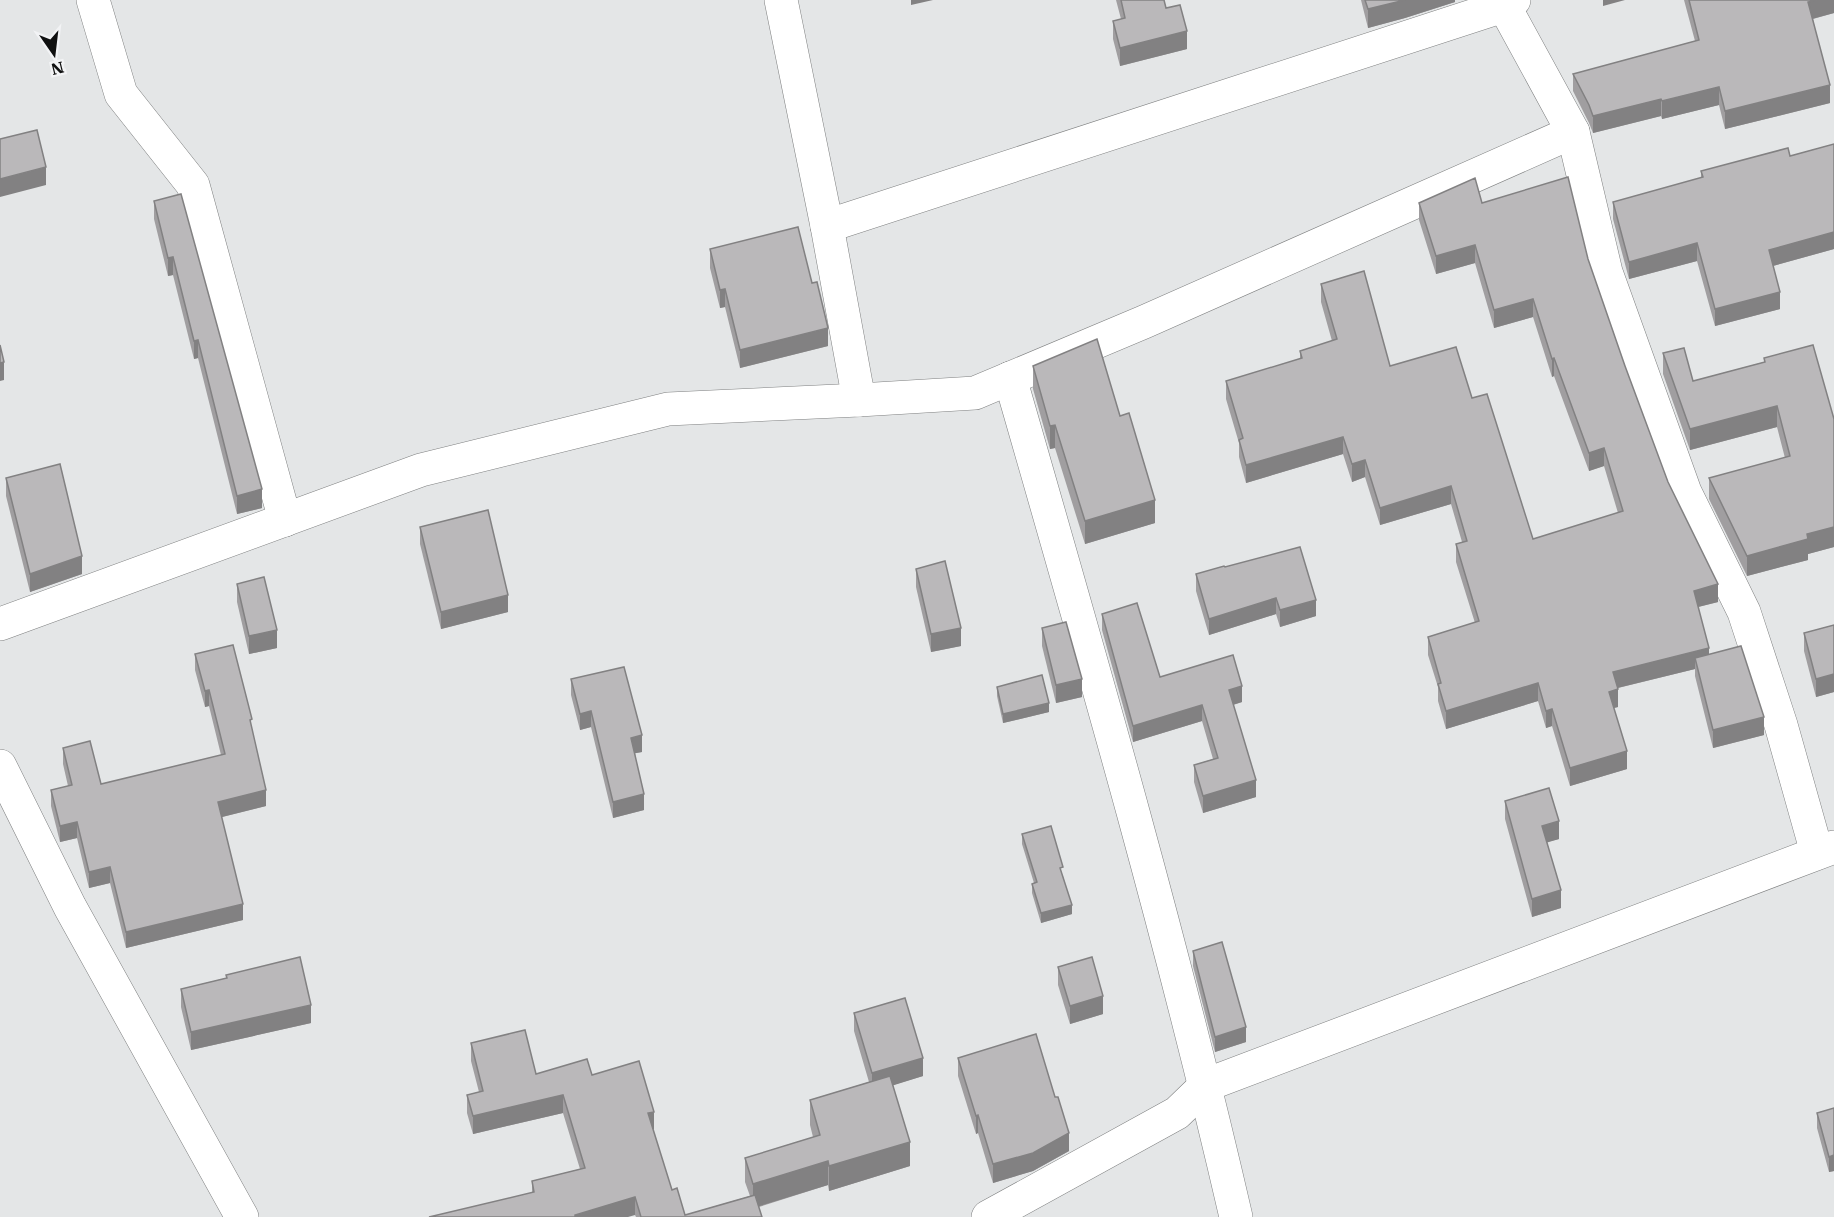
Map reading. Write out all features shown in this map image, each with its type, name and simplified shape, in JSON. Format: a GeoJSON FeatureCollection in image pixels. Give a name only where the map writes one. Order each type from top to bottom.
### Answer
{"type":"FeatureCollection","features":[{"type":"Feature","properties":{"kind":"street"},"geometry":{"type":"LineString","coordinates":[[93,0],[121,94],[193,185],[285,520]]}},
{"type":"Feature","properties":{"kind":"street"},"geometry":{"type":"LineString","coordinates":[[781,0],[827,226],[859,400]]}},
{"type":"Feature","properties":{"kind":"street"},"geometry":{"type":"LineString","coordinates":[[827,226],[1506,2],[1573,132],[1606,272],[1685,492],[1744,612],[1781,725],[1826,850],[1206,1085],[1177,1113],[988,1217]]}},
{"type":"Feature","properties":{"kind":"street"},"geometry":{"type":"LineString","coordinates":[[0,624],[421,470],[668,409],[975,393],[1144,322],[1573,132]]}},
{"type":"Feature","properties":{"kind":"street"},"geometry":{"type":"LineString","coordinates":[[1010,378],[1107,719],[1206,1085],[1236,1217]]}},
{"type":"Feature","properties":{"kind":"street"},"geometry":{"type":"LineString","coordinates":[[0,766],[69,907],[242,1217]]}},
{"type":"Feature","properties":{"kind":"building"},"geometry":{"type":"Polygon","coordinates":[[[1121,0],[1164,0],[1166,8],[1180,5],[1187,31],[1120,48],[1113,21],[1125,18],[1121,0]]]}},
{"type":"Feature","properties":{"kind":"building"},"geometry":{"type":"Polygon","coordinates":[[[1365,0],[1405,0],[1368,9],[1365,0]]]}},
{"type":"Feature","properties":{"kind":"building"},"geometry":{"type":"Polygon","coordinates":[[[1689,0],[1817,0],[1808,2],[1830,85],[1725,111],[1719,87],[1593,116],[1573,74],[1699,40],[1689,0]]]}},
{"type":"Feature","properties":{"kind":"building"},"geometry":{"type":"Polygon","coordinates":[[[37,130],[46,167],[0,179],[0,139],[37,130]]]}},
{"type":"Feature","properties":{"kind":"building"},"geometry":{"type":"Polygon","coordinates":[[[1834,144],[1834,232],[1769,250],[1780,292],[1715,309],[1697,243],[1629,262],[1613,202],[1703,177],[1701,171],[1788,148],[1790,156],[1834,144]]]}},
{"type":"Feature","properties":{"kind":"building"},"geometry":{"type":"Polygon","coordinates":[[[1568,177],[1588,259],[1625,366],[1668,482],[1718,584],[1694,591],[1709,648],[1613,672],[1618,689],[1609,692],[1627,751],[1570,768],[1552,709],[1546,711],[1538,683],[1446,711],[1428,637],[1479,621],[1456,544],[1467,541],[1451,486],[1380,508],[1365,460],[1352,464],[1343,437],[1246,465],[1239,440],[1243,438],[1226,381],[1302,358],[1300,351],[1337,339],[1321,284],[1364,271],[1390,366],[1456,347],[1472,398],[1487,394],[1533,539],[1623,511],[1604,448],[1589,453],[1554,358],[1552,359],[1533,299],[1494,310],[1475,245],[1436,256],[1419,203],[1475,178],[1482,203],[1568,177]]]}},
{"type":"Feature","properties":{"kind":"building"},"geometry":{"type":"Polygon","coordinates":[[[181,194],[262,489],[237,496],[198,340],[194,341],[173,257],[168,258],[154,201],[181,194]]]}},
{"type":"Feature","properties":{"kind":"building"},"geometry":{"type":"Polygon","coordinates":[[[798,227],[812,283],[817,282],[828,328],[740,350],[725,289],[720,290],[710,249],[798,227]]]}},
{"type":"Feature","properties":{"kind":"building"},"geometry":{"type":"Polygon","coordinates":[[[1097,339],[1120,416],[1129,413],[1155,500],[1085,521],[1055,425],[1050,426],[1033,366],[1097,339]]]}},
{"type":"Feature","properties":{"kind":"building"},"geometry":{"type":"Polygon","coordinates":[[[0,345],[4,362],[0,363],[0,345]]]}},
{"type":"Feature","properties":{"kind":"building"},"geometry":{"type":"Polygon","coordinates":[[[1813,345],[1834,419],[1834,527],[1807,534],[1808,539],[1747,556],[1709,478],[1790,456],[1777,406],[1690,429],[1663,353],[1684,348],[1693,381],[1765,362],[1764,358],[1813,345]]]}},
{"type":"Feature","properties":{"kind":"building"},"geometry":{"type":"Polygon","coordinates":[[[60,464],[82,556],[30,574],[6,478],[60,464]]]}},
{"type":"Feature","properties":{"kind":"building"},"geometry":{"type":"Polygon","coordinates":[[[488,510],[508,595],[441,612],[420,527],[488,510]]]}},
{"type":"Feature","properties":{"kind":"building"},"geometry":{"type":"Polygon","coordinates":[[[1300,547],[1316,600],[1280,610],[1276,598],[1209,619],[1196,574],[1300,547]]]}},
{"type":"Feature","properties":{"kind":"building"},"geometry":{"type":"Polygon","coordinates":[[[945,561],[961,628],[931,634],[916,569],[945,561]]]}},
{"type":"Feature","properties":{"kind":"building"},"geometry":{"type":"Polygon","coordinates":[[[264,577],[277,630],[249,636],[237,584],[264,577]]]}},
{"type":"Feature","properties":{"kind":"building"},"geometry":{"type":"Polygon","coordinates":[[[1137,603],[1160,677],[1233,655],[1242,686],[1229,690],[1256,780],[1203,796],[1194,765],[1218,758],[1202,705],[1133,726],[1102,614],[1137,603]]]}},
{"type":"Feature","properties":{"kind":"building"},"geometry":{"type":"Polygon","coordinates":[[[1066,622],[1082,679],[1056,685],[1042,628],[1066,622]]]}},
{"type":"Feature","properties":{"kind":"building"},"geometry":{"type":"Polygon","coordinates":[[[1834,625],[1834,674],[1816,679],[1804,633],[1834,625]]]}},
{"type":"Feature","properties":{"kind":"building"},"geometry":{"type":"Polygon","coordinates":[[[233,645],[252,719],[250,720],[266,790],[218,802],[243,904],[126,932],[110,867],[89,872],[77,822],[60,826],[51,790],[72,785],[63,748],[90,741],[101,784],[225,754],[209,690],[205,691],[195,654],[233,645]]]}},
{"type":"Feature","properties":{"kind":"building"},"geometry":{"type":"Polygon","coordinates":[[[1741,646],[1764,717],[1713,730],[1695,658],[1741,646]]]}},
{"type":"Feature","properties":{"kind":"building"},"geometry":{"type":"Polygon","coordinates":[[[624,667],[642,735],[631,738],[644,794],[613,802],[591,711],[580,714],[571,679],[624,667]]]}},
{"type":"Feature","properties":{"kind":"building"},"geometry":{"type":"Polygon","coordinates":[[[1042,675],[1049,703],[1003,714],[997,687],[1042,675]]]}},
{"type":"Feature","properties":{"kind":"building"},"geometry":{"type":"Polygon","coordinates":[[[1549,788],[1559,821],[1542,826],[1561,890],[1532,899],[1505,801],[1549,788]]]}},
{"type":"Feature","properties":{"kind":"building"},"geometry":{"type":"Polygon","coordinates":[[[1051,826],[1063,867],[1060,868],[1072,905],[1041,913],[1032,884],[1037,882],[1022,834],[1051,826]]]}},
{"type":"Feature","properties":{"kind":"building"},"geometry":{"type":"Polygon","coordinates":[[[1222,942],[1246,1027],[1215,1037],[1193,951],[1222,942]]]}},
{"type":"Feature","properties":{"kind":"building"},"geometry":{"type":"Polygon","coordinates":[[[300,957],[311,1005],[191,1032],[181,989],[227,978],[226,975],[300,957]]]}},
{"type":"Feature","properties":{"kind":"building"},"geometry":{"type":"Polygon","coordinates":[[[1092,957],[1103,996],[1070,1006],[1058,967],[1092,957]]]}},
{"type":"Feature","properties":{"kind":"building"},"geometry":{"type":"Polygon","coordinates":[[[905,998],[923,1058],[872,1073],[854,1013],[905,998]]]}},
{"type":"Feature","properties":{"kind":"building"},"geometry":{"type":"Polygon","coordinates":[[[525,1030],[536,1074],[587,1059],[592,1075],[639,1061],[654,1112],[648,1113],[672,1190],[677,1188],[685,1215],[755,1195],[762,1217],[641,1217],[635,1197],[575,1215],[575,1217],[429,1217],[534,1192],[532,1181],[585,1168],[563,1095],[473,1116],[467,1095],[483,1091],[471,1043],[525,1030]]]}},
{"type":"Feature","properties":{"kind":"building"},"geometry":{"type":"Polygon","coordinates":[[[1036,1034],[1055,1097],[1058,1097],[1069,1133],[1033,1153],[993,1164],[958,1058],[1036,1034]]]}},
{"type":"Feature","properties":{"kind":"building"},"geometry":{"type":"Polygon","coordinates":[[[890,1076],[910,1142],[829,1166],[828,1161],[753,1184],[745,1158],[820,1135],[810,1100],[890,1076]]]}},
{"type":"Feature","properties":{"kind":"building"},"geometry":{"type":"Polygon","coordinates":[[[1834,1108],[1834,1155],[1829,1157],[1817,1113],[1834,1108]]]}}]}
